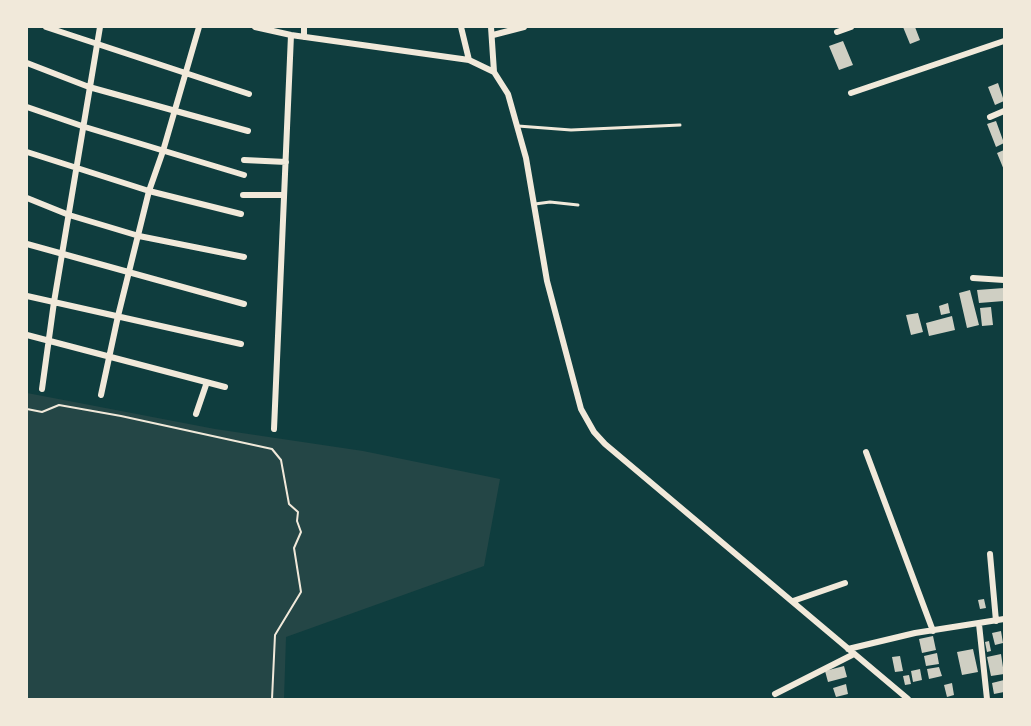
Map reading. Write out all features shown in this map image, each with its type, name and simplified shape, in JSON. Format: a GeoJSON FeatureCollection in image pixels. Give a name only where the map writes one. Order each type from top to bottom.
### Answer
{"type":"FeatureCollection","features":[{"type":"Feature","properties":{"kind":"street"},"geometry":{"type":"LineString","coordinates":[[46,27],[249,94]]}},
{"type":"Feature","properties":{"kind":"street"},"geometry":{"type":"LineString","coordinates":[[42,389],[54,302],[100,27]]}},
{"type":"Feature","properties":{"kind":"street"},"geometry":{"type":"LineString","coordinates":[[101,395],[149,191],[199,27]]}},
{"type":"Feature","properties":{"kind":"street"},"geometry":{"type":"LineString","coordinates":[[255,27],[291,35],[469,60],[494,72]]}},
{"type":"Feature","properties":{"kind":"street"},"geometry":{"type":"LineString","coordinates":[[304,27],[304,37]]}},
{"type":"Feature","properties":{"kind":"street"},"geometry":{"type":"LineString","coordinates":[[461,27],[469,60]]}},
{"type":"Feature","properties":{"kind":"street"},"geometry":{"type":"LineString","coordinates":[[491,27],[494,72],[508,94],[518,126],[526,158],[547,281],[581,409],[594,432],[605,444],[908,699]]}},
{"type":"Feature","properties":{"kind":"street"},"geometry":{"type":"LineString","coordinates":[[493,35],[524,27]]}},
{"type":"Feature","properties":{"kind":"street"},"geometry":{"type":"LineString","coordinates":[[837,32],[851,27]]}},
{"type":"Feature","properties":{"kind":"street"},"geometry":{"type":"LineString","coordinates":[[274,429],[291,35]]}},
{"type":"Feature","properties":{"kind":"street"},"geometry":{"type":"LineString","coordinates":[[851,93],[1004,41]]}},
{"type":"Feature","properties":{"kind":"street"},"geometry":{"type":"LineString","coordinates":[[27,63],[89,87],[248,131]]}},
{"type":"Feature","properties":{"kind":"street"},"geometry":{"type":"LineString","coordinates":[[27,107],[244,175]]}},
{"type":"Feature","properties":{"kind":"street"},"geometry":{"type":"LineString","coordinates":[[990,117],[1004,111]]}},
{"type":"Feature","properties":{"kind":"street"},"geometry":{"type":"LineString","coordinates":[[27,152],[149,191],[241,214]]}},
{"type":"Feature","properties":{"kind":"street"},"geometry":{"type":"LineString","coordinates":[[244,160],[286,162]]}},
{"type":"Feature","properties":{"kind":"street"},"geometry":{"type":"LineString","coordinates":[[243,195],[284,195]]}},
{"type":"Feature","properties":{"kind":"street"},"geometry":{"type":"LineString","coordinates":[[27,198],[69,215],[139,236],[244,257]]}},
{"type":"Feature","properties":{"kind":"street"},"geometry":{"type":"LineString","coordinates":[[27,244],[244,304]]}},
{"type":"Feature","properties":{"kind":"street"},"geometry":{"type":"LineString","coordinates":[[973,278],[1004,280]]}},
{"type":"Feature","properties":{"kind":"street"},"geometry":{"type":"LineString","coordinates":[[27,296],[241,344]]}},
{"type":"Feature","properties":{"kind":"street"},"geometry":{"type":"LineString","coordinates":[[27,335],[225,387]]}},
{"type":"Feature","properties":{"kind":"street"},"geometry":{"type":"LineString","coordinates":[[196,414],[207,382]]}},
{"type":"Feature","properties":{"kind":"street"},"geometry":{"type":"LineString","coordinates":[[866,452],[933,631]]}},
{"type":"Feature","properties":{"kind":"street"},"geometry":{"type":"LineString","coordinates":[[848,649],[915,633],[1000,620],[990,554]]}},
{"type":"Feature","properties":{"kind":"street"},"geometry":{"type":"LineString","coordinates":[[793,601],[845,583]]}},
{"type":"Feature","properties":{"kind":"street"},"geometry":{"type":"LineString","coordinates":[[979,624],[987,699]]}},
{"type":"Feature","properties":{"kind":"street"},"geometry":{"type":"LineString","coordinates":[[775,694],[854,654]]}},
{"type":"Feature","properties":{"kind":"lane"},"geometry":{"type":"LineString","coordinates":[[518,126],[571,130],[680,125]]}},
{"type":"Feature","properties":{"kind":"lane"},"geometry":{"type":"LineString","coordinates":[[533,205],[549,202],[578,205]]}},
{"type":"Feature","properties":{"kind":"path"},"geometry":{"type":"LineString","coordinates":[[27,408],[42,412],[60,405],[272,449],[281,460],[290,504],[298,512],[297,521],[301,532],[294,548],[301,592],[275,635],[272,699]]}},
{"type":"Feature","properties":{"kind":"shaded area"},"geometry":{"type":"Polygon","coordinates":[[[27,393],[215,429],[363,451],[500,479],[484,566],[286,637],[284,699],[27,699],[27,393]]]}},
{"type":"Feature","properties":{"kind":"building"},"geometry":{"type":"Polygon","coordinates":[[[903,27],[915,27],[920,40],[910,44],[903,27]]]}},
{"type":"Feature","properties":{"kind":"building"},"geometry":{"type":"Polygon","coordinates":[[[843,41],[853,65],[839,70],[829,46],[843,41]]]}},
{"type":"Feature","properties":{"kind":"building"},"geometry":{"type":"Polygon","coordinates":[[[998,83],[1004,101],[995,105],[988,87],[998,83]]]}},
{"type":"Feature","properties":{"kind":"building"},"geometry":{"type":"Polygon","coordinates":[[[996,121],[1004,143],[996,147],[987,124],[996,121]]]}},
{"type":"Feature","properties":{"kind":"building"},"geometry":{"type":"Polygon","coordinates":[[[1004,150],[1004,170],[997,153],[1004,150]]]}},
{"type":"Feature","properties":{"kind":"building"},"geometry":{"type":"Polygon","coordinates":[[[1004,288],[1004,301],[979,303],[977,290],[1004,288]]]}},
{"type":"Feature","properties":{"kind":"building"},"geometry":{"type":"Polygon","coordinates":[[[970,290],[979,325],[967,328],[959,293],[970,290]]]}},
{"type":"Feature","properties":{"kind":"building"},"geometry":{"type":"Polygon","coordinates":[[[948,303],[950,313],[941,315],[939,306],[948,303]]]}},
{"type":"Feature","properties":{"kind":"building"},"geometry":{"type":"Polygon","coordinates":[[[991,307],[993,325],[982,326],[980,308],[991,307]]]}},
{"type":"Feature","properties":{"kind":"building"},"geometry":{"type":"Polygon","coordinates":[[[918,313],[923,332],[911,335],[906,315],[918,313]]]}},
{"type":"Feature","properties":{"kind":"building"},"geometry":{"type":"Polygon","coordinates":[[[952,316],[955,330],[929,336],[926,323],[952,316]]]}},
{"type":"Feature","properties":{"kind":"building"},"geometry":{"type":"Polygon","coordinates":[[[984,599],[986,608],[980,609],[978,600],[984,599]]]}},
{"type":"Feature","properties":{"kind":"building"},"geometry":{"type":"Polygon","coordinates":[[[1001,631],[1003,643],[995,645],[992,633],[1001,631]]]}},
{"type":"Feature","properties":{"kind":"building"},"geometry":{"type":"Polygon","coordinates":[[[933,636],[936,650],[922,653],[919,639],[933,636]]]}},
{"type":"Feature","properties":{"kind":"building"},"geometry":{"type":"Polygon","coordinates":[[[989,641],[991,651],[987,652],[985,642],[989,641]]]}},
{"type":"Feature","properties":{"kind":"building"},"geometry":{"type":"Polygon","coordinates":[[[973,649],[978,672],[962,675],[957,652],[973,649]]]}},
{"type":"Feature","properties":{"kind":"building"},"geometry":{"type":"Polygon","coordinates":[[[937,653],[939,664],[926,666],[924,656],[937,653]]]}},
{"type":"Feature","properties":{"kind":"building"},"geometry":{"type":"Polygon","coordinates":[[[1001,654],[1004,674],[991,676],[987,657],[1001,654]]]}},
{"type":"Feature","properties":{"kind":"building"},"geometry":{"type":"Polygon","coordinates":[[[900,656],[903,671],[895,672],[892,657],[900,656]]]}},
{"type":"Feature","properties":{"kind":"building"},"geometry":{"type":"Polygon","coordinates":[[[844,666],[847,677],[828,682],[825,671],[844,666]]]}},
{"type":"Feature","properties":{"kind":"building"},"geometry":{"type":"Polygon","coordinates":[[[939,667],[942,676],[929,679],[927,669],[939,667]]]}},
{"type":"Feature","properties":{"kind":"building"},"geometry":{"type":"Polygon","coordinates":[[[920,669],[922,680],[913,682],[911,671],[920,669]]]}},
{"type":"Feature","properties":{"kind":"building"},"geometry":{"type":"Polygon","coordinates":[[[909,675],[911,684],[905,685],[903,676],[909,675]]]}},
{"type":"Feature","properties":{"kind":"building"},"geometry":{"type":"Polygon","coordinates":[[[1004,680],[1004,692],[994,694],[992,683],[1004,680]]]}},
{"type":"Feature","properties":{"kind":"building"},"geometry":{"type":"Polygon","coordinates":[[[952,683],[954,695],[947,697],[944,685],[952,683]]]}},
{"type":"Feature","properties":{"kind":"building"},"geometry":{"type":"Polygon","coordinates":[[[846,684],[848,694],[836,697],[833,688],[846,684]]]}}]}
